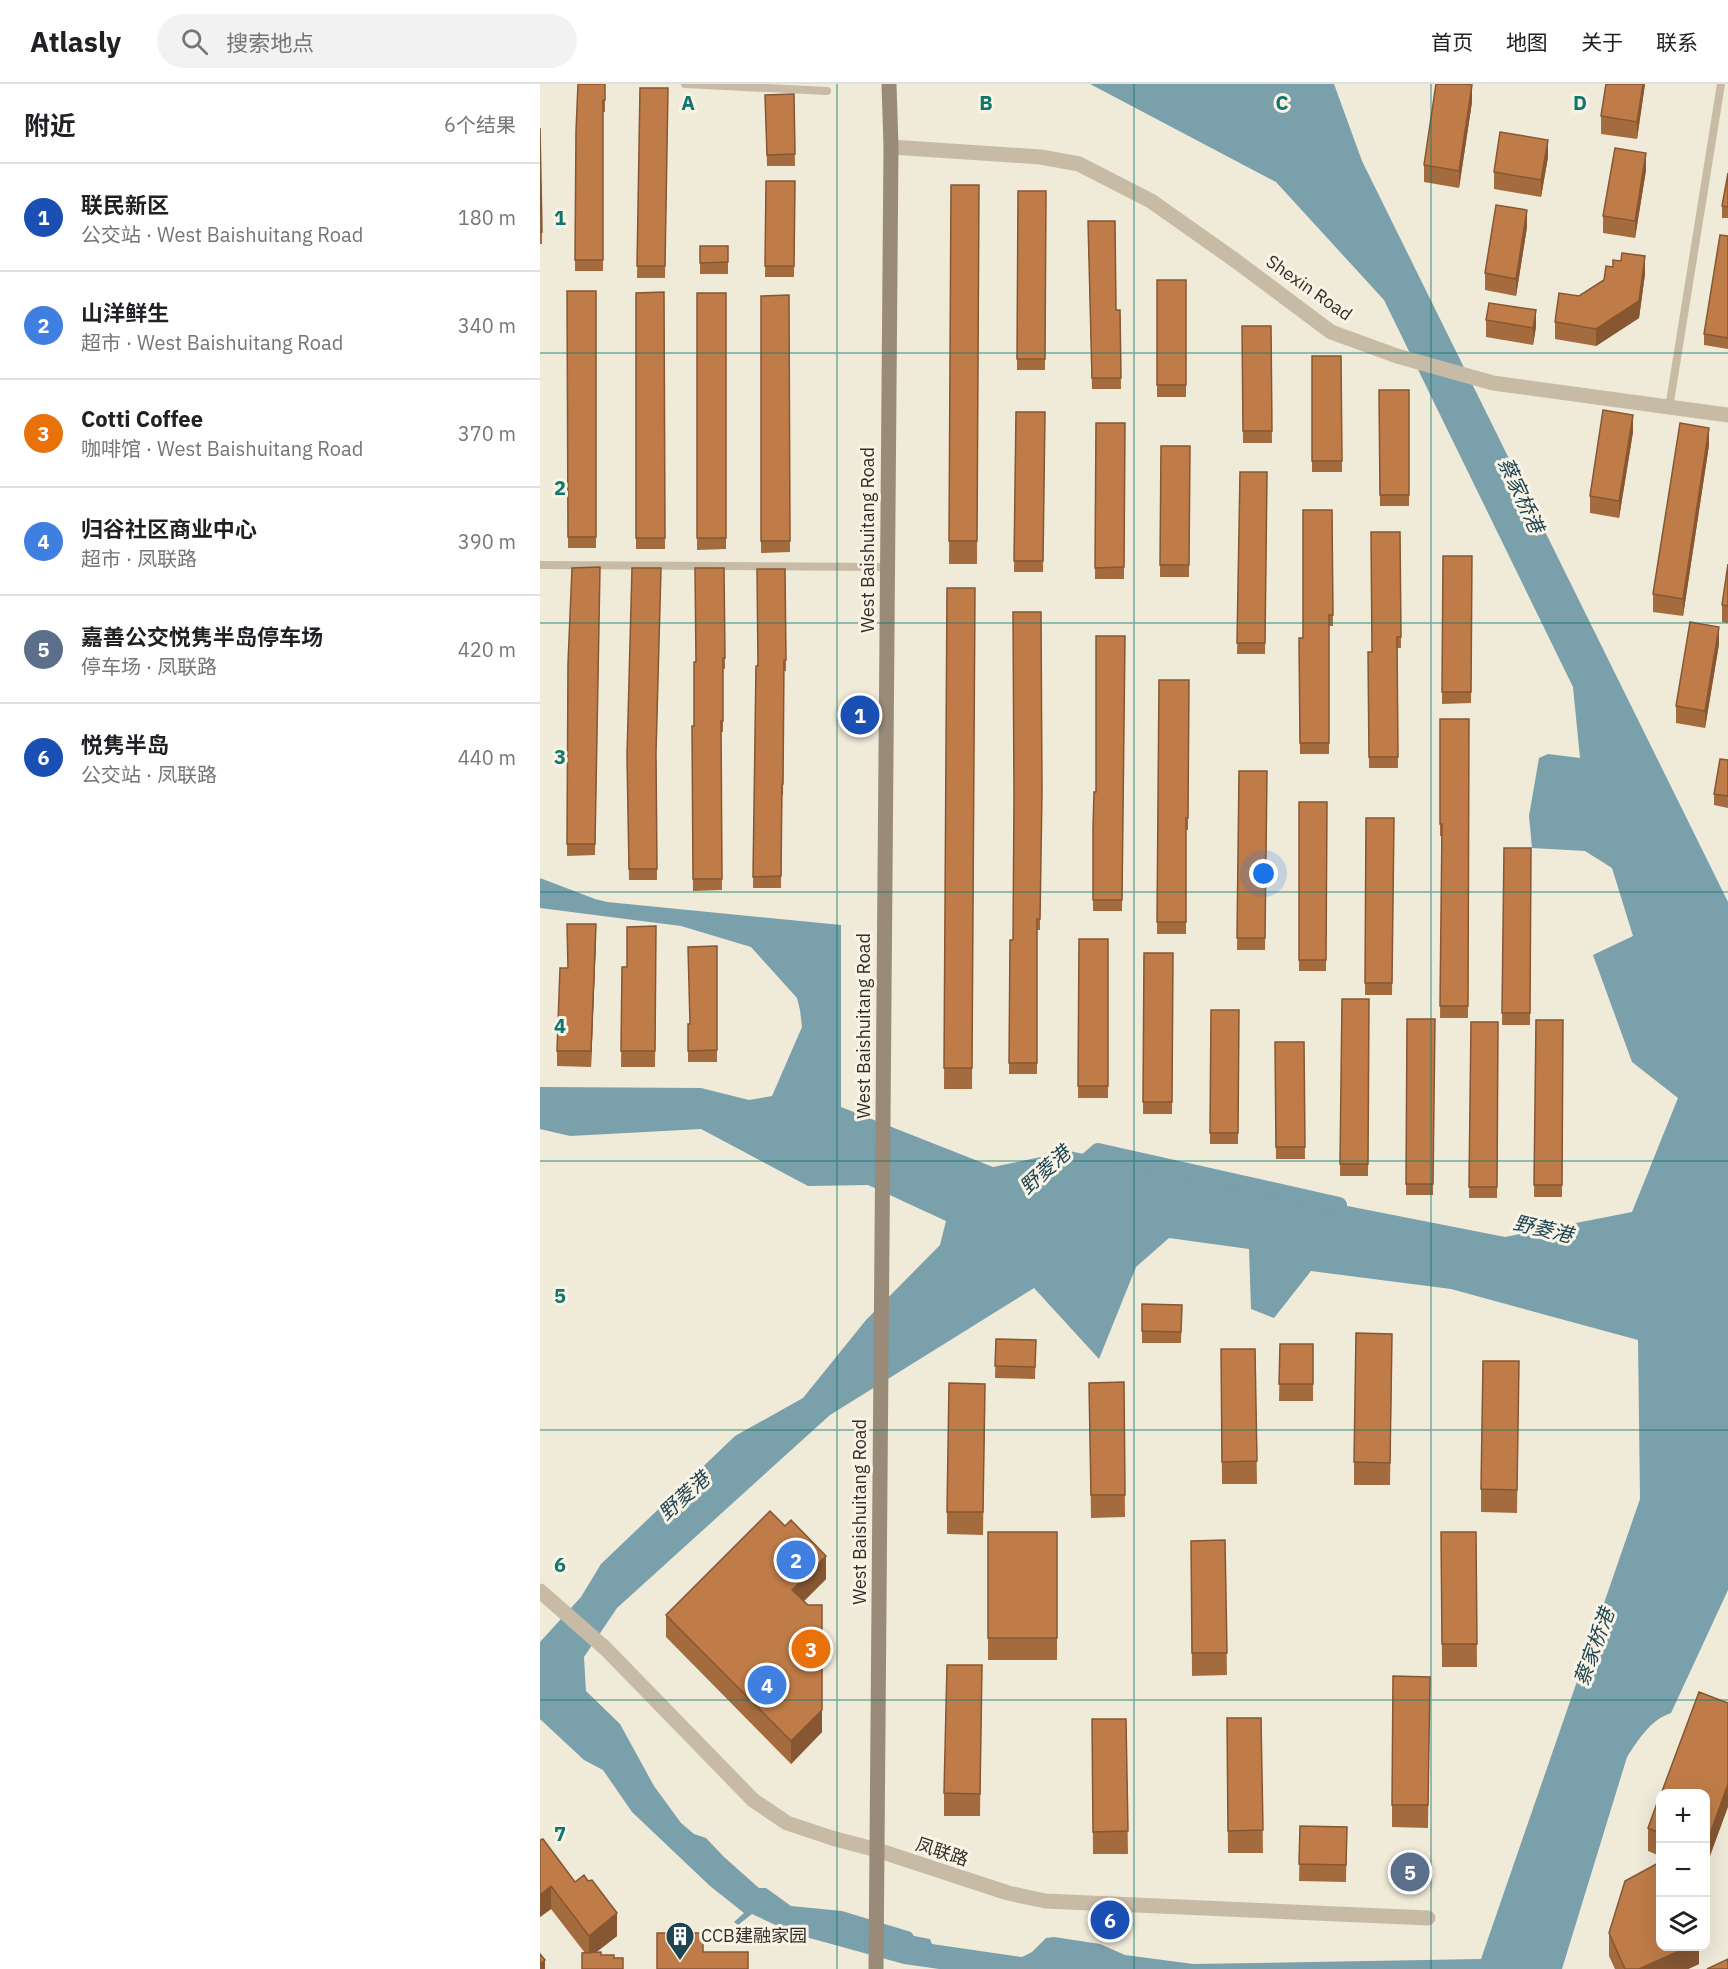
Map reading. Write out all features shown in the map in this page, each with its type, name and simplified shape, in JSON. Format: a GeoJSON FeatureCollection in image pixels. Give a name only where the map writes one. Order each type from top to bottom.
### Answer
{"type":"FeatureCollection","features":[{"type":"Feature","properties":{"kind":"street","name":"West Baishuitang Road"},"geometry":{"type":"LineString","coordinates":[[876,1969],[891,147],[889,84]]}},
{"type":"Feature","properties":{"kind":"street","name":"Shexin Road"},"geometry":{"type":"LineString","coordinates":[[891,147],[1041,157],[1079,164],[1151,201],[1332,332],[1397,356],[1493,383],[1728,415]]}},
{"type":"Feature","properties":{"kind":"street","name":"凤联路"},"geometry":{"type":"LineString","coordinates":[[540,1591],[606,1648],[753,1800],[787,1823],[1008,1893],[1045,1900],[1428,1918]]}},
{"type":"Feature","properties":{"kind":"lane"},"geometry":{"type":"LineString","coordinates":[[685,84],[827,91]]}},
{"type":"Feature","properties":{"kind":"lane"},"geometry":{"type":"LineString","coordinates":[[1669,408],[1721,84]]}},
{"type":"Feature","properties":{"kind":"lane"},"geometry":{"type":"LineString","coordinates":[[540,565],[888,567]]}},
{"type":"Feature","properties":{"kind":"water","name":"蔡家桥港"},"geometry":{"type":"Polygon","coordinates":[[[1090,84],[1334,84],[1362,161],[1728,902],[1728,1590],[1671,1713],[1651,1725],[1627,1757],[1562,1969],[939,1969],[904,1964],[795,1934],[752,1914],[738,1925],[734,1922],[744,1913],[710,1886],[632,1812],[603,1770],[584,1760],[540,1719],[540,1642],[581,1597],[601,1564],[735,1436],[803,1398],[866,1320],[940,1245],[946,1221],[868,1185],[808,1186],[701,1129],[570,1136],[540,1129],[540,1087],[701,1088],[749,1100],[772,1096],[802,1027],[797,998],[751,947],[681,926],[540,908],[540,878],[607,902],[841,925],[841,1107],[993,1167],[1069,1151],[1505,1237],[1632,1212],[1678,1098],[1632,1062],[1593,955],[1633,936],[1612,868],[1585,851],[1532,848],[1529,816],[1539,758],[1548,754],[1580,758],[1573,687],[1384,300],[1276,182],[1090,84]],[[1169,1238],[1136,1267],[1099,1359],[1034,1288],[830,1415],[617,1608],[584,1657],[586,1691],[620,1724],[654,1786],[681,1823],[694,1834],[706,1838],[759,1888],[766,1888],[791,1906],[842,1911],[911,1932],[914,1936],[930,1939],[932,1944],[1022,1957],[1032,1952],[1046,1938],[1054,1937],[1100,1944],[1125,1955],[1193,1964],[1481,1959],[1640,1499],[1638,1340],[1451,1289],[1311,1271],[1274,1318],[1251,1309],[1249,1249],[1169,1238]]]}},
{"type":"Feature","properties":{"kind":"building"},"geometry":{"type":"Polygon","coordinates":[[[578,84],[605,84],[605,100],[603,100],[603,260],[575,260],[578,84]]]}},
{"type":"Feature","properties":{"kind":"building"},"geometry":{"type":"Polygon","coordinates":[[[1436,84],[1472,85],[1459,171],[1424,165],[1436,84]]]}},
{"type":"Feature","properties":{"kind":"building"},"geometry":{"type":"Polygon","coordinates":[[[1606,84],[1643,84],[1637,122],[1601,116],[1606,84]]]}},
{"type":"Feature","properties":{"kind":"building"},"geometry":{"type":"Polygon","coordinates":[[[640,88],[668,88],[665,266],[637,266],[640,88]]]}},
{"type":"Feature","properties":{"kind":"building"},"geometry":{"type":"Polygon","coordinates":[[[794,94],[795,154],[767,155],[765,95],[794,94]]]}},
{"type":"Feature","properties":{"kind":"building"},"geometry":{"type":"Polygon","coordinates":[[[540,128],[542,232],[540,232],[540,128]]]}},
{"type":"Feature","properties":{"kind":"building"},"geometry":{"type":"Polygon","coordinates":[[[1500,132],[1548,140],[1541,180],[1494,172],[1500,132]]]}},
{"type":"Feature","properties":{"kind":"building"},"geometry":{"type":"Polygon","coordinates":[[[1615,148],[1646,153],[1635,221],[1603,216],[1615,148]]]}},
{"type":"Feature","properties":{"kind":"building"},"geometry":{"type":"Polygon","coordinates":[[[1728,173],[1728,207],[1722,206],[1728,173]]]}},
{"type":"Feature","properties":{"kind":"building"},"geometry":{"type":"Polygon","coordinates":[[[766,181],[795,181],[794,266],[765,266],[766,181]]]}},
{"type":"Feature","properties":{"kind":"building"},"geometry":{"type":"Polygon","coordinates":[[[951,185],[979,185],[977,541],[949,541],[951,185]]]}},
{"type":"Feature","properties":{"kind":"building"},"geometry":{"type":"Polygon","coordinates":[[[1018,191],[1046,191],[1045,359],[1017,359],[1018,191]]]}},
{"type":"Feature","properties":{"kind":"building"},"geometry":{"type":"Polygon","coordinates":[[[1496,205],[1527,210],[1516,279],[1485,273],[1496,205]]]}},
{"type":"Feature","properties":{"kind":"building"},"geometry":{"type":"Polygon","coordinates":[[[1088,221],[1115,221],[1116,310],[1120,310],[1121,378],[1092,378],[1088,221]]]}},
{"type":"Feature","properties":{"kind":"building"},"geometry":{"type":"Polygon","coordinates":[[[1720,235],[1728,236],[1728,338],[1704,334],[1720,235]]]}},
{"type":"Feature","properties":{"kind":"building"},"geometry":{"type":"Polygon","coordinates":[[[700,246],[728,246],[728,262],[700,263],[700,246]]]}},
{"type":"Feature","properties":{"kind":"building"},"geometry":{"type":"Polygon","coordinates":[[[1622,253],[1645,256],[1639,301],[1596,329],[1555,322],[1559,293],[1579,296],[1604,280],[1606,266],[1613,267],[1613,260],[1621,261],[1622,253]]]}},
{"type":"Feature","properties":{"kind":"building"},"geometry":{"type":"Polygon","coordinates":[[[1157,280],[1186,280],[1186,385],[1157,385],[1157,280]]]}},
{"type":"Feature","properties":{"kind":"building"},"geometry":{"type":"Polygon","coordinates":[[[567,291],[596,291],[596,537],[568,537],[567,291]]]}},
{"type":"Feature","properties":{"kind":"building"},"geometry":{"type":"Polygon","coordinates":[[[664,292],[665,538],[636,538],[636,293],[664,292]]]}},
{"type":"Feature","properties":{"kind":"building"},"geometry":{"type":"Polygon","coordinates":[[[697,293],[726,293],[726,538],[697,538],[697,293]]]}},
{"type":"Feature","properties":{"kind":"building"},"geometry":{"type":"Polygon","coordinates":[[[789,295],[790,541],[761,541],[761,296],[789,295]]]}},
{"type":"Feature","properties":{"kind":"building"},"geometry":{"type":"Polygon","coordinates":[[[1489,303],[1536,310],[1533,328],[1486,320],[1489,303]]]}},
{"type":"Feature","properties":{"kind":"building"},"geometry":{"type":"Polygon","coordinates":[[[1242,326],[1271,326],[1272,431],[1243,431],[1242,326]]]}},
{"type":"Feature","properties":{"kind":"building"},"geometry":{"type":"Polygon","coordinates":[[[1312,356],[1341,356],[1342,461],[1312,461],[1312,356]]]}},
{"type":"Feature","properties":{"kind":"building"},"geometry":{"type":"Polygon","coordinates":[[[1379,390],[1409,390],[1409,495],[1380,495],[1379,390]]]}},
{"type":"Feature","properties":{"kind":"building"},"geometry":{"type":"Polygon","coordinates":[[[1603,410],[1633,415],[1619,501],[1590,496],[1603,410]]]}},
{"type":"Feature","properties":{"kind":"building"},"geometry":{"type":"Polygon","coordinates":[[[1016,412],[1045,412],[1043,561],[1014,561],[1016,412]]]}},
{"type":"Feature","properties":{"kind":"building"},"geometry":{"type":"Polygon","coordinates":[[[1096,423],[1125,423],[1124,567],[1095,568],[1096,423]]]}},
{"type":"Feature","properties":{"kind":"building"},"geometry":{"type":"Polygon","coordinates":[[[1680,423],[1709,428],[1683,599],[1653,594],[1680,423]]]}},
{"type":"Feature","properties":{"kind":"building"},"geometry":{"type":"Polygon","coordinates":[[[1161,446],[1190,446],[1189,565],[1160,565],[1161,446]]]}},
{"type":"Feature","properties":{"kind":"building"},"geometry":{"type":"Polygon","coordinates":[[[1240,472],[1267,472],[1265,643],[1237,643],[1240,472]]]}},
{"type":"Feature","properties":{"kind":"building"},"geometry":{"type":"Polygon","coordinates":[[[1303,510],[1332,510],[1333,615],[1329,615],[1329,743],[1300,743],[1299,638],[1303,638],[1303,510]]]}},
{"type":"Feature","properties":{"kind":"building"},"geometry":{"type":"Polygon","coordinates":[[[1371,532],[1400,532],[1401,637],[1397,637],[1398,757],[1369,757],[1368,652],[1372,652],[1371,532]]]}},
{"type":"Feature","properties":{"kind":"building"},"geometry":{"type":"Polygon","coordinates":[[[1443,556],[1472,556],[1471,692],[1442,692],[1443,556]]]}},
{"type":"Feature","properties":{"kind":"building"},"geometry":{"type":"Polygon","coordinates":[[[1728,564],[1728,606],[1722,605],[1728,564]]]}},
{"type":"Feature","properties":{"kind":"building"},"geometry":{"type":"Polygon","coordinates":[[[600,567],[595,844],[567,844],[568,663],[572,568],[600,567]]]}},
{"type":"Feature","properties":{"kind":"building"},"geometry":{"type":"Polygon","coordinates":[[[632,568],[661,568],[656,753],[657,869],[629,869],[627,756],[632,568]]]}},
{"type":"Feature","properties":{"kind":"building"},"geometry":{"type":"Polygon","coordinates":[[[695,568],[724,568],[725,658],[723,658],[723,721],[721,721],[722,879],[693,879],[692,726],[694,726],[694,662],[696,662],[695,568]]]}},
{"type":"Feature","properties":{"kind":"building"},"geometry":{"type":"Polygon","coordinates":[[[757,569],[785,569],[786,660],[784,660],[781,876],[753,877],[756,666],[758,666],[757,569]]]}},
{"type":"Feature","properties":{"kind":"building"},"geometry":{"type":"Polygon","coordinates":[[[947,588],[975,588],[972,1068],[944,1068],[947,588]]]}},
{"type":"Feature","properties":{"kind":"building"},"geometry":{"type":"Polygon","coordinates":[[[1013,612],[1041,612],[1042,792],[1040,919],[1037,919],[1037,1063],[1009,1063],[1010,940],[1013,940],[1013,612]]]}},
{"type":"Feature","properties":{"kind":"building"},"geometry":{"type":"Polygon","coordinates":[[[1690,622],[1719,627],[1705,711],[1676,706],[1690,622]]]}},
{"type":"Feature","properties":{"kind":"building"},"geometry":{"type":"Polygon","coordinates":[[[1096,636],[1125,636],[1122,900],[1093,900],[1096,636]]]}},
{"type":"Feature","properties":{"kind":"building"},"geometry":{"type":"Polygon","coordinates":[[[1159,680],[1189,680],[1186,922],[1157,922],[1159,680]]]}},
{"type":"Feature","properties":{"kind":"building"},"geometry":{"type":"Polygon","coordinates":[[[1440,719],[1469,719],[1468,1006],[1440,1006],[1442,824],[1440,824],[1440,719]]]}},
{"type":"Feature","properties":{"kind":"building"},"geometry":{"type":"Polygon","coordinates":[[[1720,759],[1728,760],[1728,796],[1714,794],[1720,759]]]}},
{"type":"Feature","properties":{"kind":"building"},"geometry":{"type":"Polygon","coordinates":[[[1239,771],[1267,771],[1265,938],[1237,938],[1239,771]]]}},
{"type":"Feature","properties":{"kind":"building"},"geometry":{"type":"Polygon","coordinates":[[[1299,802],[1327,802],[1326,960],[1299,960],[1299,802]]]}},
{"type":"Feature","properties":{"kind":"building"},"geometry":{"type":"Polygon","coordinates":[[[1366,818],[1394,818],[1392,983],[1365,983],[1366,818]]]}},
{"type":"Feature","properties":{"kind":"building"},"geometry":{"type":"Polygon","coordinates":[[[1504,848],[1531,848],[1530,1013],[1502,1013],[1504,848]]]}},
{"type":"Feature","properties":{"kind":"building"},"geometry":{"type":"Polygon","coordinates":[[[567,924],[596,924],[591,1051],[557,1051],[560,968],[568,968],[567,924]]]}},
{"type":"Feature","properties":{"kind":"building"},"geometry":{"type":"Polygon","coordinates":[[[656,926],[655,1051],[621,1051],[622,967],[627,967],[627,927],[656,926]]]}},
{"type":"Feature","properties":{"kind":"building"},"geometry":{"type":"Polygon","coordinates":[[[1079,939],[1108,939],[1108,1086],[1078,1086],[1079,939]]]}},
{"type":"Feature","properties":{"kind":"building"},"geometry":{"type":"Polygon","coordinates":[[[717,946],[717,1050],[688,1051],[688,1024],[690,1024],[688,947],[717,946]]]}},
{"type":"Feature","properties":{"kind":"building"},"geometry":{"type":"Polygon","coordinates":[[[1144,953],[1173,953],[1172,1102],[1143,1102],[1144,953]]]}},
{"type":"Feature","properties":{"kind":"building"},"geometry":{"type":"Polygon","coordinates":[[[1342,999],[1369,999],[1368,1164],[1340,1164],[1342,999]]]}},
{"type":"Feature","properties":{"kind":"building"},"geometry":{"type":"Polygon","coordinates":[[[1211,1010],[1239,1010],[1238,1133],[1210,1133],[1211,1010]]]}},
{"type":"Feature","properties":{"kind":"building"},"geometry":{"type":"Polygon","coordinates":[[[1407,1019],[1435,1019],[1433,1184],[1406,1184],[1407,1019]]]}},
{"type":"Feature","properties":{"kind":"building"},"geometry":{"type":"Polygon","coordinates":[[[1536,1020],[1563,1020],[1562,1185],[1534,1185],[1536,1020]]]}},
{"type":"Feature","properties":{"kind":"building"},"geometry":{"type":"Polygon","coordinates":[[[1471,1022],[1498,1022],[1497,1187],[1469,1187],[1471,1022]]]}},
{"type":"Feature","properties":{"kind":"building"},"geometry":{"type":"Polygon","coordinates":[[[1275,1042],[1304,1042],[1305,1147],[1276,1147],[1275,1042]]]}},
{"type":"Feature","properties":{"kind":"building"},"geometry":{"type":"Polygon","coordinates":[[[1142,1304],[1182,1305],[1181,1332],[1142,1331],[1142,1304]]]}},
{"type":"Feature","properties":{"kind":"building"},"geometry":{"type":"Polygon","coordinates":[[[1356,1333],[1392,1334],[1390,1463],[1354,1462],[1356,1333]]]}},
{"type":"Feature","properties":{"kind":"building"},"geometry":{"type":"Polygon","coordinates":[[[996,1339],[1036,1340],[1035,1367],[995,1366],[996,1339]]]}},
{"type":"Feature","properties":{"kind":"building"},"geometry":{"type":"Polygon","coordinates":[[[1280,1344],[1313,1344],[1313,1384],[1279,1384],[1280,1344]]]}},
{"type":"Feature","properties":{"kind":"building"},"geometry":{"type":"Polygon","coordinates":[[[1221,1349],[1255,1349],[1257,1461],[1222,1462],[1221,1349]]]}},
{"type":"Feature","properties":{"kind":"building"},"geometry":{"type":"Polygon","coordinates":[[[1483,1361],[1519,1361],[1517,1490],[1481,1489],[1483,1361]]]}},
{"type":"Feature","properties":{"kind":"building"},"geometry":{"type":"Polygon","coordinates":[[[1124,1382],[1125,1495],[1091,1495],[1089,1383],[1124,1382]]]}},
{"type":"Feature","properties":{"kind":"building"},"geometry":{"type":"Polygon","coordinates":[[[949,1383],[985,1384],[983,1512],[947,1512],[949,1383]]]}},
{"type":"Feature","properties":{"kind":"building"},"geometry":{"type":"Polygon","coordinates":[[[770,1511],[785,1526],[791,1520],[826,1556],[792,1590],[808,1605],[822,1605],[822,1710],[791,1741],[666,1615],[770,1511]]]}},
{"type":"Feature","properties":{"kind":"building"},"geometry":{"type":"Polygon","coordinates":[[[988,1532],[1057,1532],[1057,1638],[988,1638],[988,1532]]]}},
{"type":"Feature","properties":{"kind":"building"},"geometry":{"type":"Polygon","coordinates":[[[1441,1532],[1476,1532],[1477,1644],[1442,1644],[1441,1532]]]}},
{"type":"Feature","properties":{"kind":"building"},"geometry":{"type":"Polygon","coordinates":[[[1225,1540],[1227,1653],[1192,1653],[1191,1541],[1225,1540]]]}},
{"type":"Feature","properties":{"kind":"building"},"geometry":{"type":"Polygon","coordinates":[[[947,1665],[982,1665],[980,1794],[944,1793],[947,1665]]]}},
{"type":"Feature","properties":{"kind":"building"},"geometry":{"type":"Polygon","coordinates":[[[1393,1676],[1430,1677],[1428,1805],[1392,1805],[1393,1676]]]}},
{"type":"Feature","properties":{"kind":"building"},"geometry":{"type":"Polygon","coordinates":[[[1699,1692],[1728,1703],[1728,1784],[1710,1834],[1710,1789],[1663,1789],[1699,1692]]]}},
{"type":"Feature","properties":{"kind":"building"},"geometry":{"type":"Polygon","coordinates":[[[1227,1718],[1261,1718],[1263,1830],[1228,1831],[1227,1718]]]}},
{"type":"Feature","properties":{"kind":"building"},"geometry":{"type":"Polygon","coordinates":[[[1092,1719],[1126,1719],[1128,1831],[1093,1832],[1092,1719]]]}},
{"type":"Feature","properties":{"kind":"building"},"geometry":{"type":"Polygon","coordinates":[[[1656,1806],[1656,1831],[1648,1828],[1656,1806]]]}},
{"type":"Feature","properties":{"kind":"building"},"geometry":{"type":"Polygon","coordinates":[[[1300,1826],[1347,1827],[1346,1865],[1299,1864],[1300,1826]]]}},
{"type":"Feature","properties":{"kind":"building"},"geometry":{"type":"Polygon","coordinates":[[[543,1839],[575,1882],[584,1875],[588,1881],[592,1880],[617,1913],[589,1936],[551,1886],[540,1895],[540,1840],[543,1839]]]}},
{"type":"Feature","properties":{"kind":"building"},"geometry":{"type":"Polygon","coordinates":[[[1656,1864],[1656,1951],[1679,1951],[1639,1969],[1625,1969],[1609,1933],[1625,1881],[1656,1864]]]}},
{"type":"Feature","properties":{"kind":"building"},"geometry":{"type":"Polygon","coordinates":[[[657,1933],[703,1933],[703,1952],[748,1952],[748,1969],[657,1969],[657,1933]]]}},
{"type":"Feature","properties":{"kind":"building"},"geometry":{"type":"Polygon","coordinates":[[[601,1952],[601,1955],[623,1958],[623,1969],[582,1969],[582,1953],[601,1952]]]}},
{"type":"Feature","properties":{"kind":"building"},"geometry":{"type":"Polygon","coordinates":[[[540,1954],[545,1960],[540,1964],[540,1954]]]}},
{"type":"Feature","properties":{"kind":"building"},"geometry":{"type":"Polygon","coordinates":[[[1728,1959],[1728,1969],[1707,1969],[1728,1959]]]}},
{"type":"Feature","properties":{"kind":"waterway","name":"野菱港"},"geometry":{"type":"LineString","coordinates":[[1075,1171],[1098,1151],[1339,1205]]}},
{"type":"Feature","properties":{"kind":"place","name":"联民新区"},"geometry":{"type":"Point","coordinates":[860,715]}},
{"type":"Feature","properties":{"kind":"place","name":"山洋鲜生"},"geometry":{"type":"Point","coordinates":[796,1560]}},
{"type":"Feature","properties":{"kind":"place","name":"Cotti Coffee"},"geometry":{"type":"Point","coordinates":[811,1649]}},
{"type":"Feature","properties":{"kind":"place","name":"归谷社区商业中心"},"geometry":{"type":"Point","coordinates":[767,1685]}},
{"type":"Feature","properties":{"kind":"place","name":"嘉善公交悦隽半岛停车场"},"geometry":{"type":"Point","coordinates":[1410,1872]}},
{"type":"Feature","properties":{"kind":"place","name":"悦隽半岛"},"geometry":{"type":"Point","coordinates":[1110,1920]}},
{"type":"Feature","properties":{"kind":"place","name":"CCB建融家园"},"geometry":{"type":"Point","coordinates":[680,1962]}}]}
